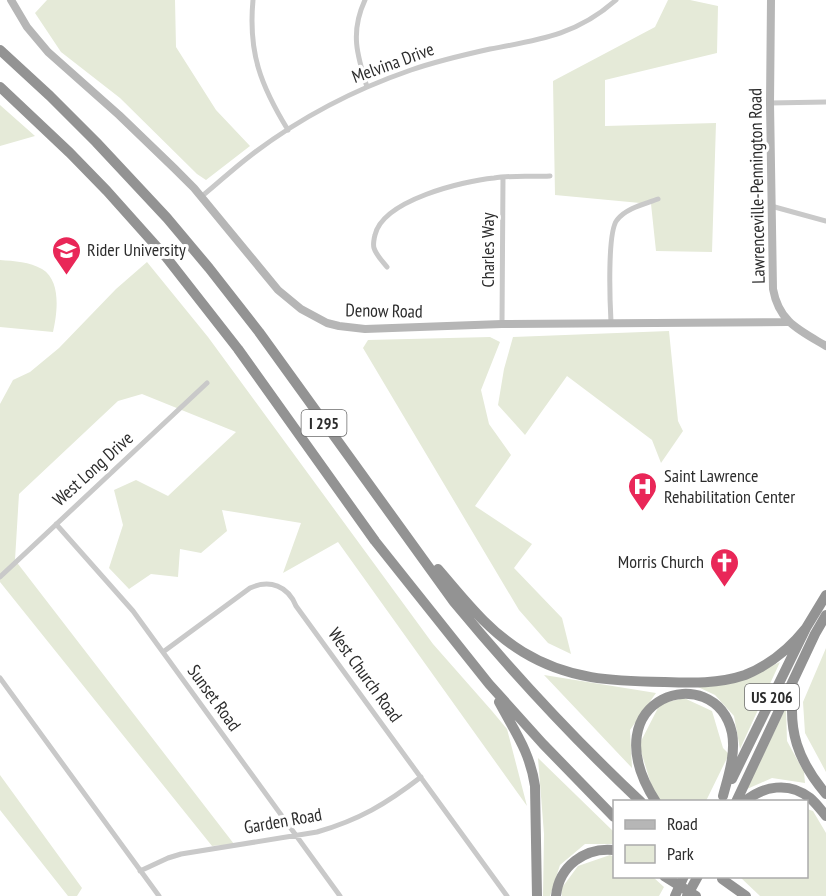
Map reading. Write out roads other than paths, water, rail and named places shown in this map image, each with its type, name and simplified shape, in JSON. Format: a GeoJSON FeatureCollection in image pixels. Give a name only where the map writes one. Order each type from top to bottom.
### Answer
{"type":"FeatureCollection","features":[{"type":"Feature","properties":{"kind":"highway","name":"I 295"},"geometry":{"type":"LineString","coordinates":[[0,50],[96,142],[167,218],[259,332],[454,602],[563,725],[640,800]]}},
{"type":"Feature","properties":{"kind":"highway","name":"I 295"},"geometry":{"type":"LineString","coordinates":[[0,87],[107,191],[147,235],[238,349],[375,541],[489,684],[543,744],[613,815]]}},
{"type":"Feature","properties":{"kind":"highway"},"geometry":{"type":"LineString","coordinates":[[394,519],[479,616],[505,640],[539,661],[576,674],[615,681],[702,683],[732,679],[773,660],[810,631]]}},
{"type":"Feature","properties":{"kind":"highway","name":"US 206"},"geometry":{"type":"LineString","coordinates":[[736,800],[826,595]]}},
{"type":"Feature","properties":{"kind":"highway","name":"US 206"},"geometry":{"type":"LineString","coordinates":[[722,799],[810,631],[826,615]]}},
{"type":"Feature","properties":{"kind":"highway"},"geometry":{"type":"LineString","coordinates":[[810,631],[794,687],[791,715],[800,755],[813,780],[826,794]]}},
{"type":"Feature","properties":{"kind":"highway"},"geometry":{"type":"LineString","coordinates":[[489,684],[520,738],[532,769],[537,896]]}},
{"type":"Feature","properties":{"kind":"highway"},"geometry":{"type":"LineString","coordinates":[[655,800],[640,768],[636,735],[642,718],[654,704],[680,694],[707,699],[721,711],[729,723],[733,744],[722,799]]}},
{"type":"Feature","properties":{"kind":"highway"},"geometry":{"type":"LineString","coordinates":[[745,800],[768,788],[785,787],[809,797],[826,816]]}},
{"type":"Feature","properties":{"kind":"highway"},"geometry":{"type":"LineString","coordinates":[[556,896],[565,870],[579,857],[595,851],[613,850]]}},
{"type":"Feature","properties":{"kind":"highway"},"geometry":{"type":"LineString","coordinates":[[667,878],[696,896]]}},
{"type":"Feature","properties":{"kind":"highway"},"geometry":{"type":"LineString","coordinates":[[677,878],[696,896]]}},
{"type":"Feature","properties":{"kind":"highway"},"geometry":{"type":"LineString","coordinates":[[675,896],[683,878]]}},
{"type":"Feature","properties":{"kind":"highway"},"geometry":{"type":"LineString","coordinates":[[687,896],[697,878]]}},
{"type":"Feature","properties":{"kind":"highway"},"geometry":{"type":"LineString","coordinates":[[721,878],[740,896]]}},
{"type":"Feature","properties":{"kind":"highway"},"geometry":{"type":"LineString","coordinates":[[721,878],[746,896]]}},
{"type":"Feature","properties":{"kind":"street","name":"Denow Road"},"geometry":{"type":"LineString","coordinates":[[11,0],[27,27],[48,52],[147,141],[201,197],[278,290],[301,309],[327,323],[365,329],[611,322],[788,322]]}},
{"type":"Feature","properties":{"kind":"street"},"geometry":{"type":"LineString","coordinates":[[253,0],[252,34],[257,66],[269,98],[288,130]]}},
{"type":"Feature","properties":{"kind":"street"},"geometry":{"type":"LineString","coordinates":[[365,0],[360,11],[356,37],[359,61],[367,87]]}},
{"type":"Feature","properties":{"kind":"street","name":"Melvina Drive"},"geometry":{"type":"LineString","coordinates":[[201,197],[249,157],[288,130],[367,87],[440,61],[561,34],[588,21],[616,0]]}},
{"type":"Feature","properties":{"kind":"street","name":"Lawrenceville-Pennington Road"},"geometry":{"type":"LineString","coordinates":[[771,0],[773,289],[778,307],[788,322]]}},
{"type":"Feature","properties":{"kind":"street"},"geometry":{"type":"LineString","coordinates":[[770,103],[826,102]]}},
{"type":"Feature","properties":{"kind":"street"},"geometry":{"type":"LineString","coordinates":[[387,267],[374,249],[374,241],[378,226],[387,215],[437,190],[476,180],[550,176]]}},
{"type":"Feature","properties":{"kind":"street","name":"Charles Way"},"geometry":{"type":"LineString","coordinates":[[502,324],[503,177]]}},
{"type":"Feature","properties":{"kind":"street"},"geometry":{"type":"LineString","coordinates":[[611,322],[613,226],[621,215],[658,199]]}},
{"type":"Feature","properties":{"kind":"street"},"geometry":{"type":"LineString","coordinates":[[771,206],[826,221]]}},
{"type":"Feature","properties":{"kind":"street"},"geometry":{"type":"LineString","coordinates":[[788,322],[826,346]]}},
{"type":"Feature","properties":{"kind":"street","name":"West Long Drive"},"geometry":{"type":"LineString","coordinates":[[0,577],[207,383]]}},
{"type":"Feature","properties":{"kind":"street","name":"Sunset Road"},"geometry":{"type":"LineString","coordinates":[[56,524],[118,593],[340,896]]}},
{"type":"Feature","properties":{"kind":"street","name":"West Church Road"},"geometry":{"type":"LineString","coordinates":[[163,652],[250,588],[264,584],[280,587],[291,596],[507,896]]}},
{"type":"Feature","properties":{"kind":"street"},"geometry":{"type":"LineString","coordinates":[[0,678],[159,896]]}},
{"type":"Feature","properties":{"kind":"street","name":"Garden Road"},"geometry":{"type":"LineString","coordinates":[[140,871],[181,854],[296,836],[336,827],[385,803],[421,777]]}},
{"type":"Feature","properties":{"kind":"place","name":"Rider University"},"geometry":{"type":"Point","coordinates":[66,276]}},
{"type":"Feature","properties":{"kind":"place","name":"Saint Lawrence Rehabilitation Center"},"geometry":{"type":"Point","coordinates":[643,512]}},
{"type":"Feature","properties":{"kind":"place","name":"Morris Church"},"geometry":{"type":"Point","coordinates":[725,588]}}]}
